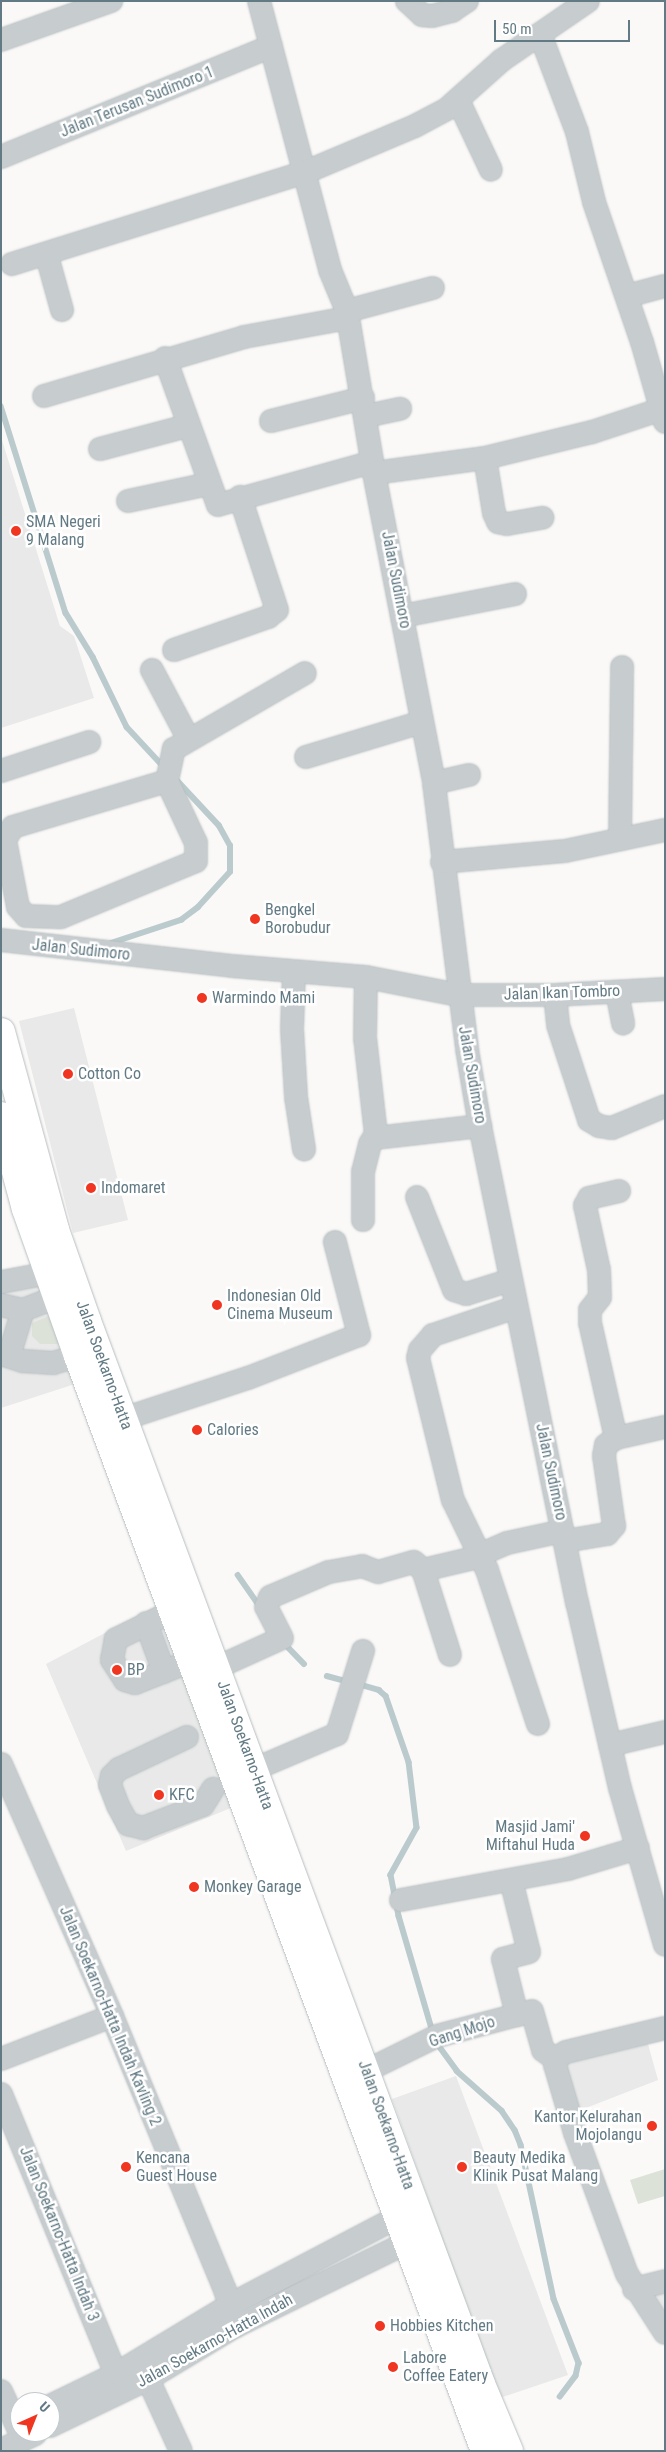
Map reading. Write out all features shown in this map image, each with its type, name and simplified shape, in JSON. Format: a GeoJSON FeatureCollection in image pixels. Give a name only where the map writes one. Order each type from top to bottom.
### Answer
{"type":"FeatureCollection","features":[{"type":"Feature","properties":{"kind":"main road","name":"Jalan Soekarno-Hatta"},"geometry":{"type":"LineString","coordinates":[[1,1032],[55,1230],[123,1419],[204,1665],[277,1860],[401,2230],[485,2451]]}},
{"type":"Feature","properties":{"kind":"main road","name":"Jalan Soekarno-Hatta"},"geometry":{"type":"LineString","coordinates":[[1,1116],[26,1209],[78,1356],[173,1611],[204,1665],[254,1769],[277,1860],[366,2071],[478,2374],[509,2451]]}},
{"type":"Feature","properties":{"kind":"street"},"geometry":{"type":"LineString","coordinates":[[1,40],[112,1]]}},
{"type":"Feature","properties":{"kind":"street","name":"Jalan Sudimoro"},"geometry":{"type":"LineString","coordinates":[[259,1],[306,172],[330,270],[348,315],[373,467],[434,783],[459,995],[480,1126],[564,1536],[610,1745],[665,1945]]}},
{"type":"Feature","properties":{"kind":"street"},"geometry":{"type":"LineString","coordinates":[[407,1],[422,15],[432,16],[452,11],[467,1]]}},
{"type":"Feature","properties":{"kind":"street"},"geometry":{"type":"LineString","coordinates":[[12,264],[47,256],[306,172],[448,107],[502,60],[588,1]]}},
{"type":"Feature","properties":{"kind":"street"},"geometry":{"type":"LineString","coordinates":[[165,358],[187,426],[218,505],[240,497],[373,467],[485,458],[599,430],[664,418],[627,296],[594,202],[577,132],[540,34]]}},
{"type":"Feature","properties":{"kind":"street","name":"Jalan Terusan Sudimoro 1"},"geometry":{"type":"LineString","coordinates":[[1,157],[271,46]]}},
{"type":"Feature","properties":{"kind":"street"},"geometry":{"type":"LineString","coordinates":[[448,107],[491,170]]}},
{"type":"Feature","properties":{"kind":"street"},"geometry":{"type":"LineString","coordinates":[[47,256],[62,310]]}},
{"type":"Feature","properties":{"kind":"street"},"geometry":{"type":"LineString","coordinates":[[627,296],[665,286]]}},
{"type":"Feature","properties":{"kind":"street"},"geometry":{"type":"LineString","coordinates":[[44,396],[165,358],[244,336],[348,315],[433,288]]}},
{"type":"Feature","properties":{"kind":"street"},"geometry":{"type":"LineString","coordinates":[[271,421],[364,407],[400,409]]}},
{"type":"Feature","properties":{"kind":"street"},"geometry":{"type":"LineString","coordinates":[[100,449],[187,426]]}},
{"type":"Feature","properties":{"kind":"street"},"geometry":{"type":"LineString","coordinates":[[485,458],[494,513],[498,522],[507,524],[542,518]]}},
{"type":"Feature","properties":{"kind":"street"},"geometry":{"type":"LineString","coordinates":[[128,501],[209,484]]}},
{"type":"Feature","properties":{"kind":"street"},"geometry":{"type":"LineString","coordinates":[[174,650],[268,617],[277,610],[240,497]]}},
{"type":"Feature","properties":{"kind":"street"},"geometry":{"type":"LineString","coordinates":[[402,616],[515,594]]}},
{"type":"Feature","properties":{"kind":"street"},"geometry":{"type":"LineString","coordinates":[[620,839],[622,667]]}},
{"type":"Feature","properties":{"kind":"street"},"geometry":{"type":"LineString","coordinates":[[152,670],[188,738]]}},
{"type":"Feature","properties":{"kind":"street"},"geometry":{"type":"LineString","coordinates":[[22,911],[61,917],[196,861],[196,843],[168,778],[172,754],[177,745],[258,703],[305,673]]}},
{"type":"Feature","properties":{"kind":"street"},"geometry":{"type":"LineString","coordinates":[[306,757],[422,722]]}},
{"type":"Feature","properties":{"kind":"street"},"geometry":{"type":"LineString","coordinates":[[1,771],[89,742]]}},
{"type":"Feature","properties":{"kind":"street"},"geometry":{"type":"LineString","coordinates":[[434,783],[469,775]]}},
{"type":"Feature","properties":{"kind":"street"},"geometry":{"type":"LineString","coordinates":[[3,939],[22,911],[5,840],[13,827],[168,778]]}},
{"type":"Feature","properties":{"kind":"street"},"geometry":{"type":"LineString","coordinates":[[442,862],[573,850],[665,830]]}},
{"type":"Feature","properties":{"kind":"street","name":"Jalan Sudimoro"},"geometry":{"type":"LineString","coordinates":[[3,939],[294,972],[366,977],[459,995]]}},
{"type":"Feature","properties":{"kind":"street"},"geometry":{"type":"LineString","coordinates":[[294,972],[293,1039],[304,1149]]}},
{"type":"Feature","properties":{"kind":"street"},"geometry":{"type":"LineString","coordinates":[[366,977],[365,1038],[375,1138]]}},
{"type":"Feature","properties":{"kind":"street","name":"Jalan Ikan Tombro"},"geometry":{"type":"LineString","coordinates":[[459,995],[555,995],[665,989]]}},
{"type":"Feature","properties":{"kind":"street"},"geometry":{"type":"LineString","coordinates":[[617,992],[622,1024]]}},
{"type":"Feature","properties":{"kind":"street"},"geometry":{"type":"LineString","coordinates":[[555,995],[558,1025],[589,1120],[599,1126],[612,1128],[665,1106]]}},
{"type":"Feature","properties":{"kind":"street"},"geometry":{"type":"LineString","coordinates":[[362,1220],[363,1172],[370,1144],[375,1138],[480,1126]]}},
{"type":"Feature","properties":{"kind":"street"},"geometry":{"type":"LineString","coordinates":[[616,1438],[590,1323],[590,1310],[600,1298],[598,1270],[585,1206],[589,1198],[620,1191]]}},
{"type":"Feature","properties":{"kind":"street"},"geometry":{"type":"LineString","coordinates":[[417,1197],[454,1290],[466,1294],[511,1280]]}},
{"type":"Feature","properties":{"kind":"street"},"geometry":{"type":"LineString","coordinates":[[123,1419],[248,1378],[359,1335],[335,1242]]}},
{"type":"Feature","properties":{"kind":"street"},"geometry":{"type":"LineString","coordinates":[[1,1282],[53,1285]]}},
{"type":"Feature","properties":{"kind":"street"},"geometry":{"type":"LineString","coordinates":[[53,1285],[12,1307],[5,1355],[24,1361],[53,1363],[78,1356]]}},
{"type":"Feature","properties":{"kind":"street"},"geometry":{"type":"LineString","coordinates":[[516,1307],[433,1335],[418,1358],[453,1500],[491,1581],[514,1659],[538,1724]]}},
{"type":"Feature","properties":{"kind":"street"},"geometry":{"type":"LineString","coordinates":[[422,1570],[470,1560],[478,1554],[507,1543],[564,1536],[607,1534],[614,1526],[604,1451],[616,1438],[665,1427]]}},
{"type":"Feature","properties":{"kind":"street"},"geometry":{"type":"LineString","coordinates":[[173,1611],[116,1639],[112,1660],[125,1680],[135,1684],[164,1672],[204,1665],[280,1640],[266,1604],[270,1596],[296,1584],[329,1572],[362,1566],[378,1572],[414,1562],[422,1570],[450,1655]]}},
{"type":"Feature","properties":{"kind":"street"},"geometry":{"type":"LineString","coordinates":[[146,1623],[164,1672]]}},
{"type":"Feature","properties":{"kind":"street"},"geometry":{"type":"LineString","coordinates":[[254,1769],[337,1734],[363,1651]]}},
{"type":"Feature","properties":{"kind":"street"},"geometry":{"type":"LineString","coordinates":[[610,1745],[665,1732]]}},
{"type":"Feature","properties":{"kind":"street"},"geometry":{"type":"LineString","coordinates":[[187,1737],[119,1768],[112,1776],[110,1785],[118,1806],[128,1824],[143,1828],[203,1805],[213,1788]]}},
{"type":"Feature","properties":{"kind":"street","name":"Jalan Soekarno-Hatta Indah Kavling 2"},"geometry":{"type":"LineString","coordinates":[[1,1764],[112,2016],[230,2305],[236,2326]]}},
{"type":"Feature","properties":{"kind":"street"},"geometry":{"type":"LineString","coordinates":[[401,1900],[573,1867],[638,1848]]}},
{"type":"Feature","properties":{"kind":"street"},"geometry":{"type":"LineString","coordinates":[[511,1880],[529,1952],[503,1959],[525,2013],[543,2050],[556,2060],[575,2133],[634,2289],[665,2333]]}},
{"type":"Feature","properties":{"kind":"street","name":"Gang Mojo"},"geometry":{"type":"LineString","coordinates":[[366,2071],[433,2039],[525,2013]]}},
{"type":"Feature","properties":{"kind":"street"},"geometry":{"type":"LineString","coordinates":[[1,2059],[112,2016]]}},
{"type":"Feature","properties":{"kind":"street"},"geometry":{"type":"LineString","coordinates":[[556,2060],[566,2052],[665,2028]]}},
{"type":"Feature","properties":{"kind":"street","name":"Jalan Soekarno-Hatta Indah 3"},"geometry":{"type":"LineString","coordinates":[[1,2094],[116,2374]]}},
{"type":"Feature","properties":{"kind":"street","name":"Jalan Soekarno-Hatta Indah"},"geometry":{"type":"LineString","coordinates":[[60,2401],[116,2374],[230,2305],[401,2230]]}},
{"type":"Feature","properties":{"kind":"street","name":"Jalan Soekarno-Hatta Indah"},"geometry":{"type":"LineString","coordinates":[[60,2421],[148,2379],[401,2230]]}},
{"type":"Feature","properties":{"kind":"street"},"geometry":{"type":"LineString","coordinates":[[634,2289],[665,2281]]}},
{"type":"Feature","properties":{"kind":"street"},"geometry":{"type":"LineString","coordinates":[[148,2379],[181,2451]]}},
{"type":"Feature","properties":{"kind":"street"},"geometry":{"type":"LineString","coordinates":[[1,2391],[10,2409]]}},
{"type":"Feature","properties":{"kind":"street"},"geometry":{"type":"LineString","coordinates":[[1,2450],[10,2440]]}},
{"type":"Feature","properties":{"kind":"shaded area","name":"SMA Negeri 9 Malang"},"geometry":{"type":"Polygon","coordinates":[[[1,437],[60,626],[74,636],[94,698],[1,728],[1,437]]]}},
{"type":"Feature","properties":{"kind":"shaded area"},"geometry":{"type":"Polygon","coordinates":[[[74,1008],[128,1220],[73,1233],[19,1021],[74,1008]]]}},
{"type":"Feature","properties":{"kind":"shaded area"},"geometry":{"type":"Polygon","coordinates":[[[42,1284],[78,1383],[1,1408],[1,1291],[42,1284]]]}},
{"type":"Feature","properties":{"kind":"shaded area"},"geometry":{"type":"Polygon","coordinates":[[[49,1316],[60,1344],[40,1344],[32,1336],[32,1323],[49,1316]]]}},
{"type":"Feature","properties":{"kind":"shaded area"},"geometry":{"type":"Polygon","coordinates":[[[158,1605],[238,1805],[126,1851],[46,1664],[158,1605]]]}},
{"type":"Feature","properties":{"kind":"shaded area"},"geometry":{"type":"Polygon","coordinates":[[[646,2037],[658,2080],[573,2113],[562,2061],[646,2037]]]}},
{"type":"Feature","properties":{"kind":"shaded area"},"geometry":{"type":"Polygon","coordinates":[[[456,2076],[568,2375],[500,2398],[392,2099],[456,2076]]]}},
{"type":"Feature","properties":{"kind":"shaded area"},"geometry":{"type":"Polygon","coordinates":[[[665,2169],[665,2196],[638,2204],[630,2180],[665,2169]]]}},
{"type":"Feature","properties":{"kind":"shaded area"},"geometry":{"type":"Polygon","coordinates":[[[665,2286],[665,2323],[648,2298],[665,2286]]]}},
{"type":"Feature","properties":{"kind":"waterway"},"geometry":{"type":"LineString","coordinates":[[1,406],[66,613],[93,657],[127,727],[164,767]]}},
{"type":"Feature","properties":{"kind":"waterway"},"geometry":{"type":"LineString","coordinates":[[111,943],[181,920],[198,907],[230,872],[230,846],[219,826],[177,781]]}},
{"type":"Feature","properties":{"kind":"waterway"},"geometry":{"type":"LineString","coordinates":[[238,1575],[260,1606]]}},
{"type":"Feature","properties":{"kind":"waterway"},"geometry":{"type":"LineString","coordinates":[[284,1643],[304,1664]]}},
{"type":"Feature","properties":{"kind":"waterway"},"geometry":{"type":"LineString","coordinates":[[327,1676],[349,1682]]}},
{"type":"Feature","properties":{"kind":"waterway"},"geometry":{"type":"LineString","coordinates":[[358,1684],[379,1690],[386,1696],[409,1762],[417,1828],[391,1875],[399,1916],[433,2032]]}},
{"type":"Feature","properties":{"kind":"waterway"},"geometry":{"type":"LineString","coordinates":[[437,2043],[457,2071],[502,2111],[515,2130],[521,2145],[554,2299],[579,2363],[576,2376],[560,2397]]}},
{"type":"Feature","properties":{"kind":"place","name":"SMA Negeri 9 Malang"},"geometry":{"type":"Point","coordinates":[16,531]}},
{"type":"Feature","properties":{"kind":"place","name":"Bengkel Borobudur"},"geometry":{"type":"Point","coordinates":[255,919]}},
{"type":"Feature","properties":{"kind":"place","name":"Warmindo Mami"},"geometry":{"type":"Point","coordinates":[202,998]}},
{"type":"Feature","properties":{"kind":"place","name":"Cotton Co"},"geometry":{"type":"Point","coordinates":[68,1074]}},
{"type":"Feature","properties":{"kind":"place","name":"Indomaret"},"geometry":{"type":"Point","coordinates":[91,1188]}},
{"type":"Feature","properties":{"kind":"place","name":"Indonesian Old Cinema Museum"},"geometry":{"type":"Point","coordinates":[217,1305]}},
{"type":"Feature","properties":{"kind":"place","name":"Calories"},"geometry":{"type":"Point","coordinates":[197,1430]}},
{"type":"Feature","properties":{"kind":"place","name":"BP"},"geometry":{"type":"Point","coordinates":[117,1670]}},
{"type":"Feature","properties":{"kind":"place","name":"KFC"},"geometry":{"type":"Point","coordinates":[159,1795]}},
{"type":"Feature","properties":{"kind":"place","name":"Masjid Jami' Miftahul Huda"},"geometry":{"type":"Point","coordinates":[585,1836]}},
{"type":"Feature","properties":{"kind":"place","name":"Monkey Garage"},"geometry":{"type":"Point","coordinates":[194,1887]}},
{"type":"Feature","properties":{"kind":"place","name":"Kantor Kelurahan Mojolangu"},"geometry":{"type":"Point","coordinates":[652,2126]}},
{"type":"Feature","properties":{"kind":"place","name":"Kencana Guest House"},"geometry":{"type":"Point","coordinates":[126,2167]}},
{"type":"Feature","properties":{"kind":"place","name":"Beauty Medika Klinik Pusat Malang"},"geometry":{"type":"Point","coordinates":[462,2167]}},
{"type":"Feature","properties":{"kind":"place","name":"Hobbies Kitchen"},"geometry":{"type":"Point","coordinates":[380,2326]}},
{"type":"Feature","properties":{"kind":"place","name":"Labore Coffee Eatery"},"geometry":{"type":"Point","coordinates":[393,2367]}}]}
